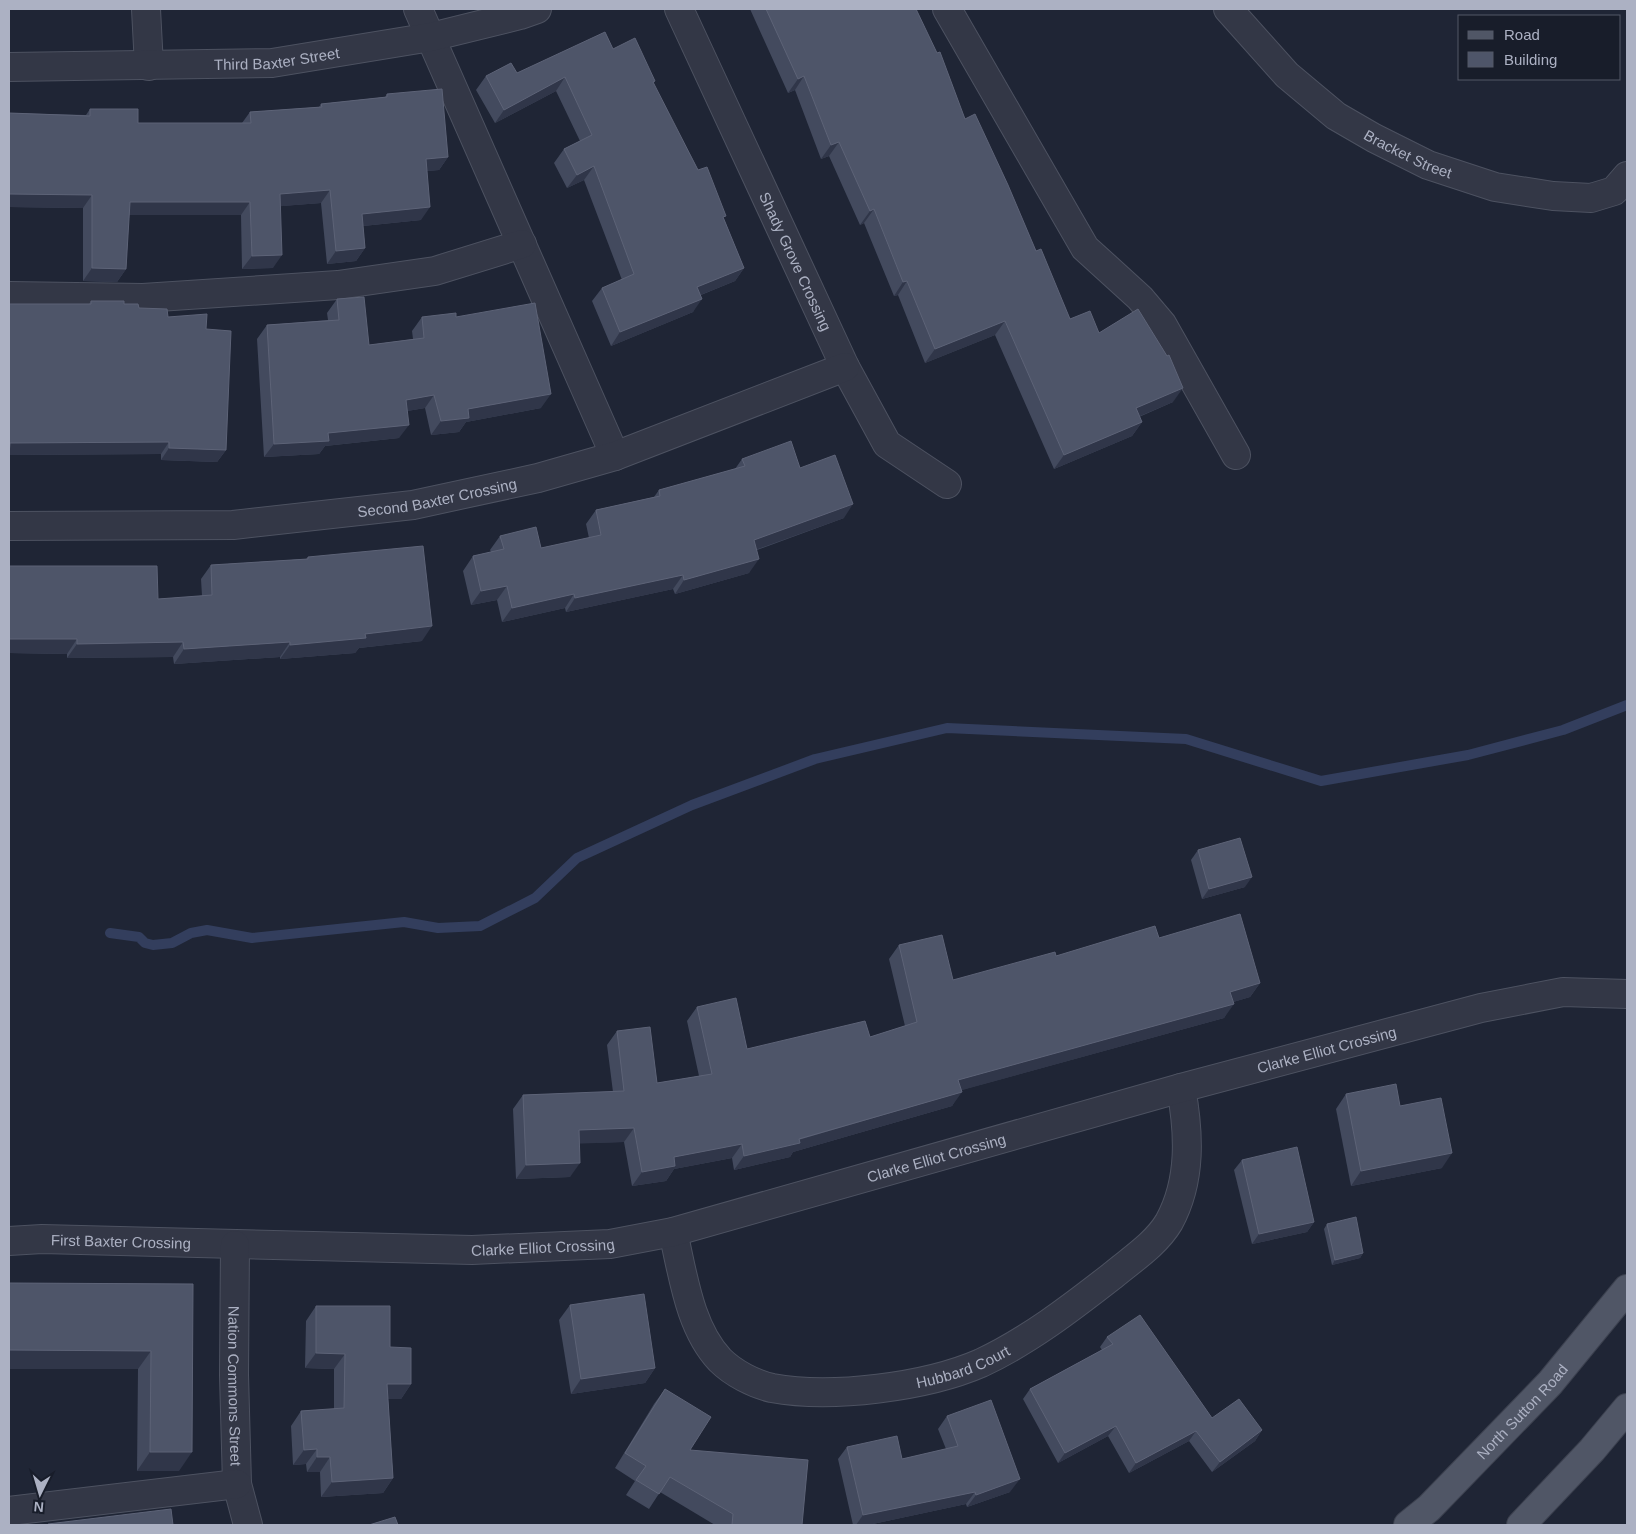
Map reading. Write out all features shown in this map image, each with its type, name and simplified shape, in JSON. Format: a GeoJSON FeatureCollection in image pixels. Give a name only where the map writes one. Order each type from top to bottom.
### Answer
{"type":"FeatureCollection","features":[{"type":"Feature","properties":{"kind":"main road","name":"North Sutton Road"},"geometry":{"type":"LineString","coordinates":[[1408,1525],[1429,1508],[1550,1384],[1627,1289]]}},
{"type":"Feature","properties":{"kind":"main road"},"geometry":{"type":"LineString","coordinates":[[1521,1525],[1592,1450],[1627,1408]]}},
{"type":"Feature","properties":{"kind":"street"},"geometry":{"type":"LineString","coordinates":[[146,9],[149,66]]}},
{"type":"Feature","properties":{"kind":"street"},"geometry":{"type":"LineString","coordinates":[[418,9],[615,456]]}},
{"type":"Feature","properties":{"kind":"street","name":"Third Baxter Street"},"geometry":{"type":"LineString","coordinates":[[9,67],[272,63],[430,37],[520,15],[537,9]]}},
{"type":"Feature","properties":{"kind":"street","name":"Shady Grove Crossing"},"geometry":{"type":"LineString","coordinates":[[679,9],[845,367],[887,444],[947,484]]}},
{"type":"Feature","properties":{"kind":"street"},"geometry":{"type":"LineString","coordinates":[[948,9],[1085,248],[1140,298],[1162,324],[1236,455]]}},
{"type":"Feature","properties":{"kind":"street","name":"Bracket Street"},"geometry":{"type":"LineString","coordinates":[[1228,9],[1287,75],[1336,116],[1374,138],[1428,165],[1495,186],[1553,196],[1590,198],[1614,192],[1627,176]]}},
{"type":"Feature","properties":{"kind":"street"},"geometry":{"type":"LineString","coordinates":[[9,296],[143,298],[338,285],[435,271],[522,244]]}},
{"type":"Feature","properties":{"kind":"street","name":"Second Baxter Crossing"},"geometry":{"type":"LineString","coordinates":[[9,526],[233,525],[413,505],[538,478],[615,456],[845,367]]}},
{"type":"Feature","properties":{"kind":"street","name":"Clarke Elliot Crossing"},"geometry":{"type":"LineString","coordinates":[[235,1245],[472,1250],[610,1244],[673,1232],[1181,1088],[1481,1008],[1564,992],[1627,994]]}},
{"type":"Feature","properties":{"kind":"street","name":"Hubbard Court"},"geometry":{"type":"LineString","coordinates":[[673,1232],[695,1318],[720,1360],[738,1373],[772,1388],[812,1391],[851,1390],[938,1378],[981,1363],[1014,1346],[1064,1313],[1145,1249],[1161,1234],[1175,1208],[1186,1165],[1188,1137],[1181,1088]]}},
{"type":"Feature","properties":{"kind":"street","name":"First Baxter Crossing"},"geometry":{"type":"LineString","coordinates":[[9,1241],[42,1239],[235,1245]]}},
{"type":"Feature","properties":{"kind":"street","name":"Nation Commons Street"},"geometry":{"type":"LineString","coordinates":[[235,1245],[234,1375],[237,1484],[248,1525]]}},
{"type":"Feature","properties":{"kind":"street"},"geometry":{"type":"LineString","coordinates":[[17,1516],[237,1484]]}},
{"type":"Feature","properties":{"kind":"building"},"geometry":{"type":"Polygon","coordinates":[[[766,9],[916,9],[937,53],[940,52],[965,119],[975,114],[1036,251],[1041,249],[1070,319],[1090,311],[1099,333],[1138,309],[1167,356],[1169,355],[1183,388],[1136,408],[1142,422],[1064,455],[1005,321],[935,349],[907,281],[903,282],[874,209],[870,211],[839,142],[831,145],[804,76],[798,79],[766,9]]]}},
{"type":"Feature","properties":{"kind":"building"},"geometry":{"type":"Polygon","coordinates":[[[605,32],[613,49],[635,38],[655,81],[653,82],[698,170],[707,167],[726,216],[723,217],[744,268],[697,287],[702,299],[620,332],[602,288],[634,274],[594,166],[577,175],[564,149],[592,135],[565,77],[504,110],[486,76],[511,63],[517,73],[605,32]]]}},
{"type":"Feature","properties":{"kind":"building"},"geometry":{"type":"Polygon","coordinates":[[[442,89],[448,157],[426,159],[430,207],[362,214],[365,248],[336,251],[330,190],[280,194],[282,255],[252,256],[250,202],[130,202],[126,269],[92,268],[92,195],[9,194],[9,113],[90,116],[90,109],[138,109],[138,123],[251,123],[250,112],[322,107],[321,104],[387,97],[387,94],[442,89]]]}},
{"type":"Feature","properties":{"kind":"building"},"geometry":{"type":"Polygon","coordinates":[[[364,297],[369,345],[424,338],[422,317],[456,313],[456,317],[535,303],[551,394],[468,409],[469,418],[441,421],[434,395],[406,400],[409,425],[328,433],[329,441],[274,444],[267,325],[339,320],[337,299],[364,297]]]}},
{"type":"Feature","properties":{"kind":"building"},"geometry":{"type":"Polygon","coordinates":[[[91,301],[124,301],[124,304],[138,304],[139,308],[167,309],[168,317],[207,314],[206,329],[231,331],[226,450],[169,448],[169,442],[10,443],[9,455],[9,304],[91,304],[91,301]]]}},
{"type":"Feature","properties":{"kind":"building"},"geometry":{"type":"Polygon","coordinates":[[[791,441],[800,468],[835,455],[853,504],[754,540],[759,559],[684,580],[683,575],[575,598],[574,594],[512,608],[507,586],[481,591],[473,556],[504,549],[500,536],[536,527],[541,548],[601,535],[596,510],[660,496],[659,490],[745,466],[742,459],[791,441]]]}},
{"type":"Feature","properties":{"kind":"building"},"geometry":{"type":"Polygon","coordinates":[[[423,546],[432,626],[365,634],[366,638],[290,645],[290,642],[184,649],[183,642],[77,644],[77,639],[9,639],[9,566],[157,566],[158,599],[212,595],[211,565],[308,559],[308,557],[423,546]]]}},
{"type":"Feature","properties":{"kind":"building"},"geometry":{"type":"Polygon","coordinates":[[[1240,838],[1252,877],[1209,889],[1198,850],[1240,838]]]}},
{"type":"Feature","properties":{"kind":"building"},"geometry":{"type":"Polygon","coordinates":[[[1240,914],[1260,983],[1230,992],[1234,1004],[958,1080],[962,1092],[799,1139],[800,1143],[744,1156],[742,1144],[674,1157],[675,1166],[642,1172],[634,1128],[579,1130],[580,1163],[526,1165],[523,1095],[624,1091],[617,1031],[650,1027],[657,1083],[712,1074],[697,1007],[736,998],[747,1049],[865,1021],[870,1037],[917,1022],[899,945],[942,935],[953,980],[1055,952],[1056,956],[1155,926],[1159,938],[1240,914]]]}},
{"type":"Feature","properties":{"kind":"building"},"geometry":{"type":"Polygon","coordinates":[[[1396,1084],[1400,1106],[1441,1098],[1452,1153],[1361,1171],[1346,1094],[1396,1084]]]}},
{"type":"Feature","properties":{"kind":"building"},"geometry":{"type":"Polygon","coordinates":[[[1297,1147],[1314,1222],[1259,1234],[1242,1160],[1297,1147]]]}},
{"type":"Feature","properties":{"kind":"building"},"geometry":{"type":"Polygon","coordinates":[[[1356,1217],[1363,1253],[1335,1260],[1327,1224],[1356,1217]]]}},
{"type":"Feature","properties":{"kind":"building"},"geometry":{"type":"Polygon","coordinates":[[[9,1283],[193,1284],[192,1452],[150,1452],[151,1351],[9,1350],[9,1283]]]}},
{"type":"Feature","properties":{"kind":"building"},"geometry":{"type":"Polygon","coordinates":[[[644,1294],[655,1368],[581,1379],[570,1305],[644,1294]]]}},
{"type":"Feature","properties":{"kind":"building"},"geometry":{"type":"Polygon","coordinates":[[[316,1306],[390,1306],[390,1347],[411,1348],[411,1384],[387,1384],[393,1478],[332,1482],[330,1457],[317,1457],[317,1449],[304,1450],[301,1411],[344,1408],[345,1354],[316,1353],[316,1306]]]}},
{"type":"Feature","properties":{"kind":"building"},"geometry":{"type":"Polygon","coordinates":[[[1140,1315],[1212,1418],[1239,1399],[1262,1430],[1220,1462],[1196,1431],[1136,1463],[1116,1426],[1065,1453],[1030,1389],[1113,1344],[1107,1337],[1140,1315]]]}},
{"type":"Feature","properties":{"kind":"building"},"geometry":{"type":"Polygon","coordinates":[[[665,1389],[711,1417],[690,1450],[808,1460],[802,1525],[732,1525],[733,1514],[670,1477],[659,1494],[636,1480],[646,1466],[625,1453],[665,1389]]]}},
{"type":"Feature","properties":{"kind":"building"},"geometry":{"type":"Polygon","coordinates":[[[991,1400],[1020,1479],[976,1495],[975,1492],[863,1515],[847,1447],[897,1436],[902,1459],[958,1446],[947,1416],[991,1400]]]}},
{"type":"Feature","properties":{"kind":"building"},"geometry":{"type":"Polygon","coordinates":[[[171,1509],[173,1525],[48,1524],[171,1509]]]}},
{"type":"Feature","properties":{"kind":"building"},"geometry":{"type":"Polygon","coordinates":[[[395,1517],[398,1525],[369,1525],[395,1517]]]}},
{"type":"Feature","properties":{"kind":"waterway"},"geometry":{"type":"LineString","coordinates":[[110,933],[139,937],[145,943],[153,945],[172,943],[191,933],[207,930],[252,938],[404,922],[438,928],[480,926],[535,898],[577,858],[692,805],[815,759],[947,728],[1186,739],[1321,781],[1468,755],[1563,730],[1627,705]]}}]}
